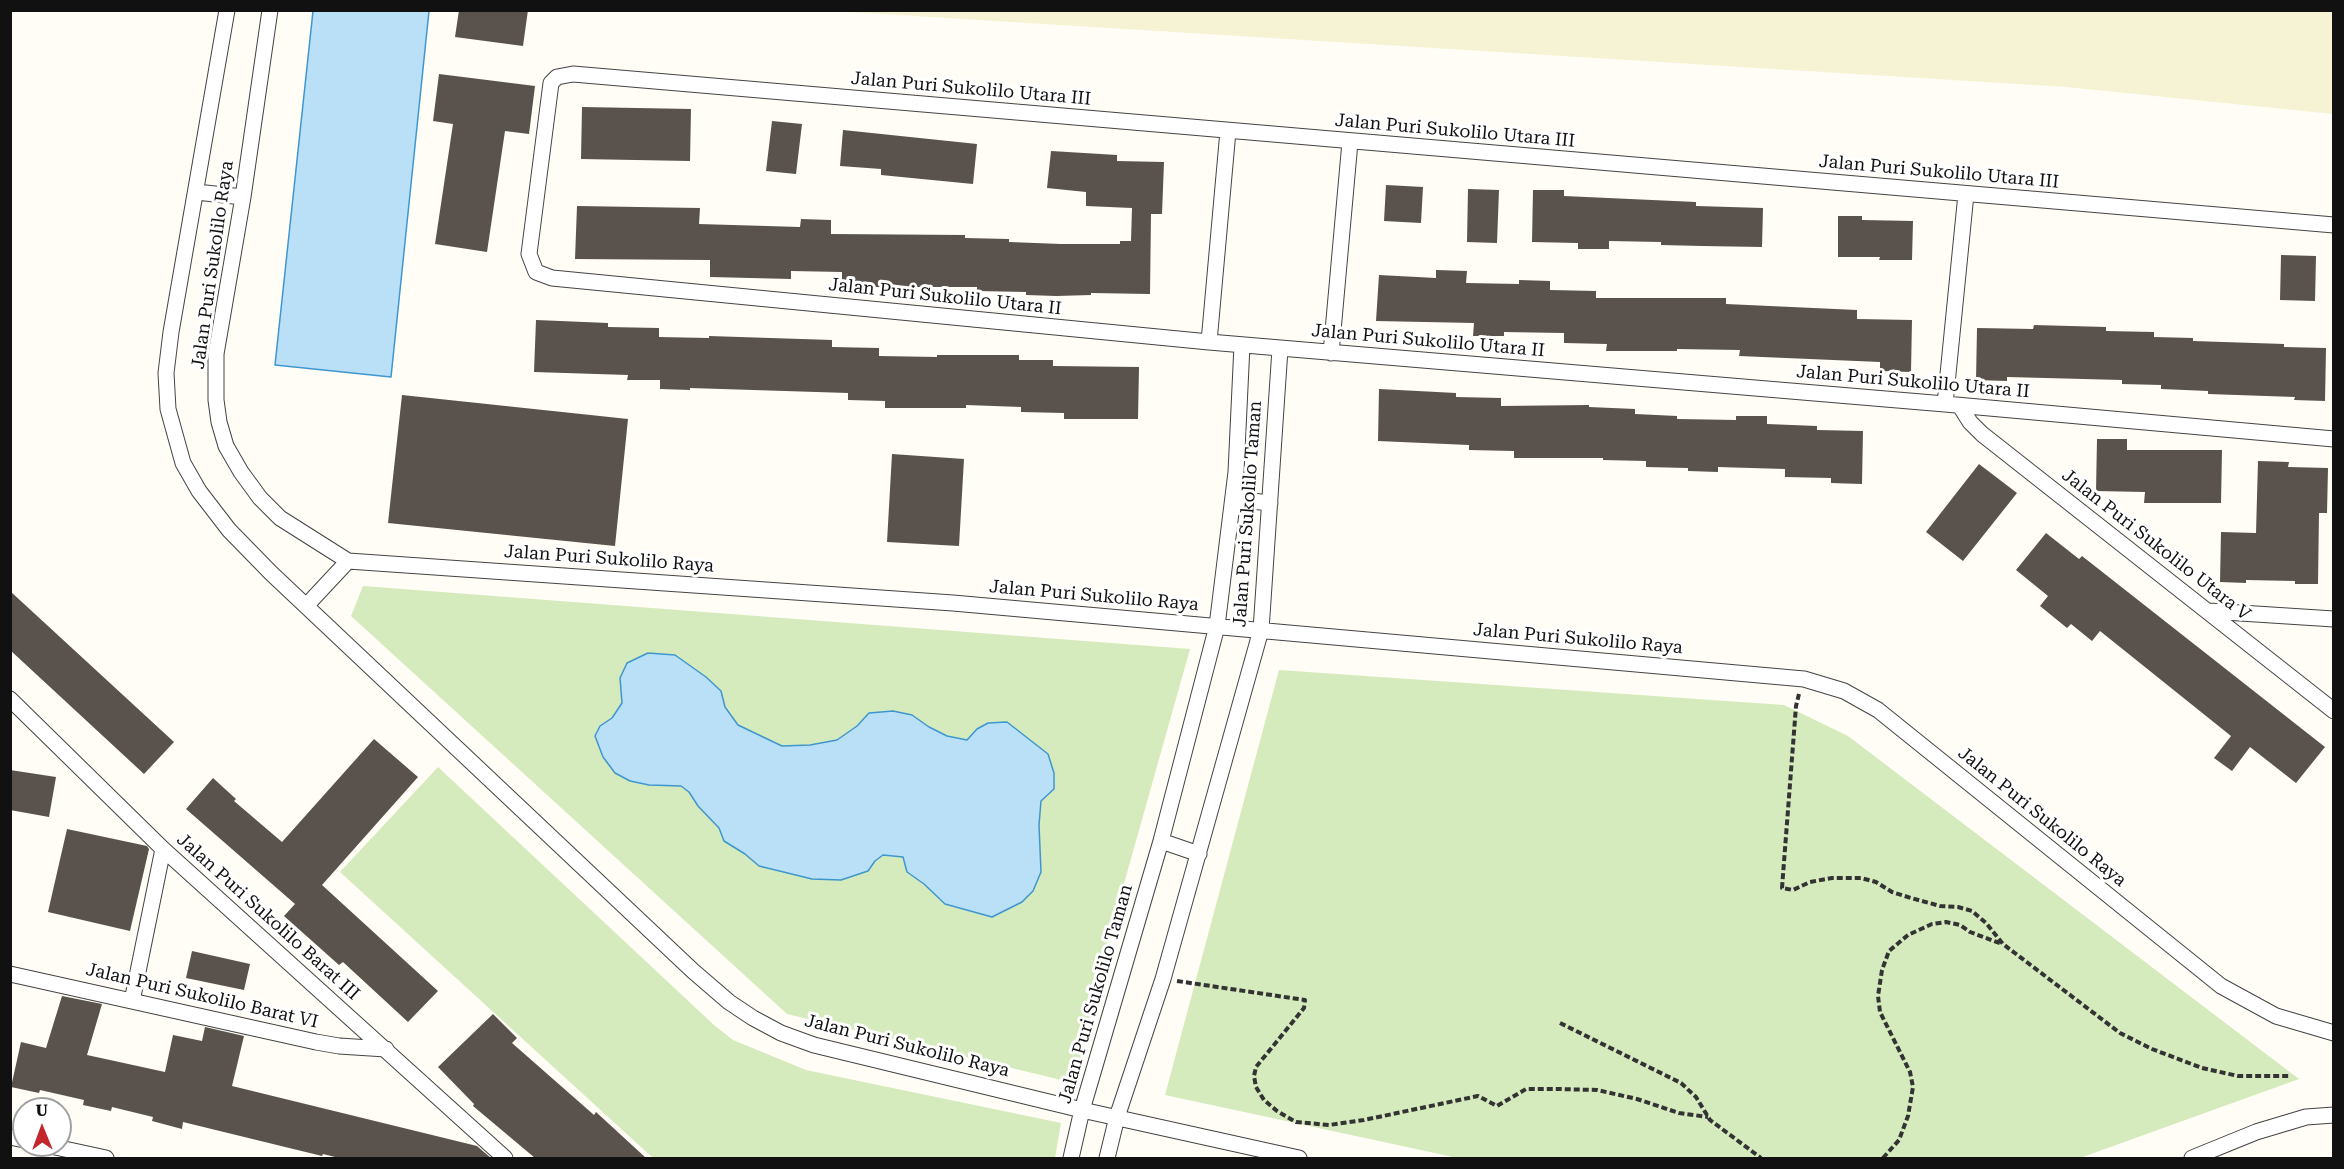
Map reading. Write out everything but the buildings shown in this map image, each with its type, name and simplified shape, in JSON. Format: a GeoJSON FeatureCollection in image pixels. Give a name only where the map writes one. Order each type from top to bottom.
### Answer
{"type":"FeatureCollection","features":[{"type":"Feature","properties":{"kind":"street","name":"Jalan Puri Sukolilo Raya"},"geometry":{"type":"LineString","coordinates":[[227,10],[171,332],[166,373],[168,409],[183,463],[205,499],[230,530],[306,606],[693,971],[729,1002],[753,1018],[781,1033],[814,1045],[1082,1110],[1299,1158]]}},
{"type":"Feature","properties":{"kind":"street","name":"Jalan Puri Sukolilo Raya"},"geometry":{"type":"LineString","coordinates":[[270,10],[243,197],[216,354],[216,400],[219,422],[226,446],[260,498],[280,519],[348,561],[941,602],[1804,679],[1844,691],[1878,710],[2221,986],[2276,1016],[2334,1033]]}},
{"type":"Feature","properties":{"kind":"street","name":"Jalan Puri Sukolilo Utara III"},"geometry":{"type":"LineString","coordinates":[[530,259],[551,82],[573,74],[2334,225]]}},
{"type":"Feature","properties":{"kind":"street"},"geometry":{"type":"LineString","coordinates":[[1209,342],[1228,131]]}},
{"type":"Feature","properties":{"kind":"street"},"geometry":{"type":"LineString","coordinates":[[1331,353],[1350,142]]}},
{"type":"Feature","properties":{"kind":"street"},"geometry":{"type":"LineString","coordinates":[[196,192],[243,197]]}},
{"type":"Feature","properties":{"kind":"street"},"geometry":{"type":"LineString","coordinates":[[1953,405],[1966,194]]}},
{"type":"Feature","properties":{"kind":"street","name":"Jalan Puri Sukolilo Utara II"},"geometry":{"type":"LineString","coordinates":[[530,259],[536,272],[552,278],[1280,349],[2334,439]]}},
{"type":"Feature","properties":{"kind":"street","name":"Jalan Puri Sukolilo Taman"},"geometry":{"type":"LineString","coordinates":[[1071,1158],[1082,1110],[1161,841],[1217,626],[1236,472],[1242,345]]}},
{"type":"Feature","properties":{"kind":"street","name":"Jalan Puri Sukolilo Taman"},"geometry":{"type":"LineString","coordinates":[[1107,1158],[1117,1117],[1162,979],[1199,854],[1224,756],[1261,630],[1280,349]]}},
{"type":"Feature","properties":{"kind":"street","name":"Jalan Puri Sukolilo Utara V"},"geometry":{"type":"LineString","coordinates":[[1953,405],[1982,434],[2334,711]]}},
{"type":"Feature","properties":{"kind":"street"},"geometry":{"type":"LineString","coordinates":[[1233,499],[1270,502]]}},
{"type":"Feature","properties":{"kind":"street"},"geometry":{"type":"LineString","coordinates":[[306,606],[348,561]]}},
{"type":"Feature","properties":{"kind":"street"},"geometry":{"type":"LineString","coordinates":[[2209,611],[2334,619]]}},
{"type":"Feature","properties":{"kind":"street","name":"Jalan Puri Sukolilo Barat III"},"geometry":{"type":"LineString","coordinates":[[10,699],[163,849],[505,1158]]}},
{"type":"Feature","properties":{"kind":"street"},"geometry":{"type":"LineString","coordinates":[[1161,841],[1199,854]]}},
{"type":"Feature","properties":{"kind":"street"},"geometry":{"type":"LineString","coordinates":[[132,1000],[163,849]]}},
{"type":"Feature","properties":{"kind":"street","name":"Jalan Puri Sukolilo Barat VI"},"geometry":{"type":"LineString","coordinates":[[10,974],[339,1046],[386,1049]]}},
{"type":"Feature","properties":{"kind":"street"},"geometry":{"type":"LineString","coordinates":[[2192,1158],[2256,1132],[2306,1118],[2334,1115]]}},
{"type":"Feature","properties":{"kind":"street"},"geometry":{"type":"LineString","coordinates":[[72,1151],[106,1158]]}},
{"type":"Feature","properties":{"kind":"path"},"geometry":{"type":"LineString","coordinates":[[1804,679],[1796,706],[1782,888],[1793,890],[1809,882],[1832,878],[1861,878],[1876,882],[1892,892],[1930,904],[1972,911],[1986,923],[2003,944],[2120,1033],[2202,1068],[2238,1076],[2291,1076]]}},
{"type":"Feature","properties":{"kind":"path"},"geometry":{"type":"LineString","coordinates":[[1883,1158],[1899,1140],[1908,1116],[1913,1087],[1910,1072],[1880,1012],[1878,996],[1888,951],[1908,935],[1932,924],[1946,922],[1960,925],[1970,932],[2003,944]]}},
{"type":"Feature","properties":{"kind":"path"},"geometry":{"type":"LineString","coordinates":[[1162,979],[1305,1000],[1304,1008],[1256,1067],[1254,1076],[1256,1086],[1264,1100],[1296,1122],[1329,1125],[1364,1120],[1478,1096],[1497,1106],[1526,1089],[1597,1090],[1637,1099],[1679,1113],[1708,1117]]}},
{"type":"Feature","properties":{"kind":"path"},"geometry":{"type":"LineString","coordinates":[[1560,1023],[1681,1083],[1696,1098],[1708,1117],[1761,1158]]}},
{"type":"Feature","properties":{"kind":"shaded area"},"geometry":{"type":"Polygon","coordinates":[[[833,11],[2333,11],[2333,114],[2066,87],[833,11]]]}},
{"type":"Feature","properties":{"kind":"green space"},"geometry":{"type":"Polygon","coordinates":[[[363,586],[1190,649],[1109,937],[1074,1083],[787,1014],[351,616],[363,586]]]}},
{"type":"Feature","properties":{"kind":"green space"},"geometry":{"type":"Polygon","coordinates":[[[1279,670],[1784,705],[1848,736],[2299,1079],[2080,1158],[1458,1158],[1165,1095],[1279,670]]]}},
{"type":"Feature","properties":{"kind":"green space"},"geometry":{"type":"Polygon","coordinates":[[[438,767],[714,1025],[733,1040],[806,1070],[1061,1123],[1055,1158],[653,1158],[340,872],[438,767]]]}},
{"type":"Feature","properties":{"kind":"water"},"geometry":{"type":"Polygon","coordinates":[[[313,11],[429,11],[391,377],[275,365],[313,11]]]}},
{"type":"Feature","properties":{"kind":"water"},"geometry":{"type":"Polygon","coordinates":[[[648,653],[675,655],[721,691],[725,707],[738,725],[782,746],[810,745],[837,740],[857,726],[869,713],[893,711],[912,715],[947,736],[967,740],[977,729],[988,723],[1007,722],[1048,754],[1054,773],[1054,789],[1041,801],[1039,825],[1041,872],[1033,891],[1022,902],[992,917],[945,904],[907,872],[903,857],[883,855],[868,871],[841,880],[812,879],[759,866],[724,841],[719,828],[698,806],[689,792],[681,786],[649,785],[630,781],[615,773],[603,757],[595,736],[600,726],[612,718],[622,703],[620,678],[627,663],[648,653]]]}}]}
